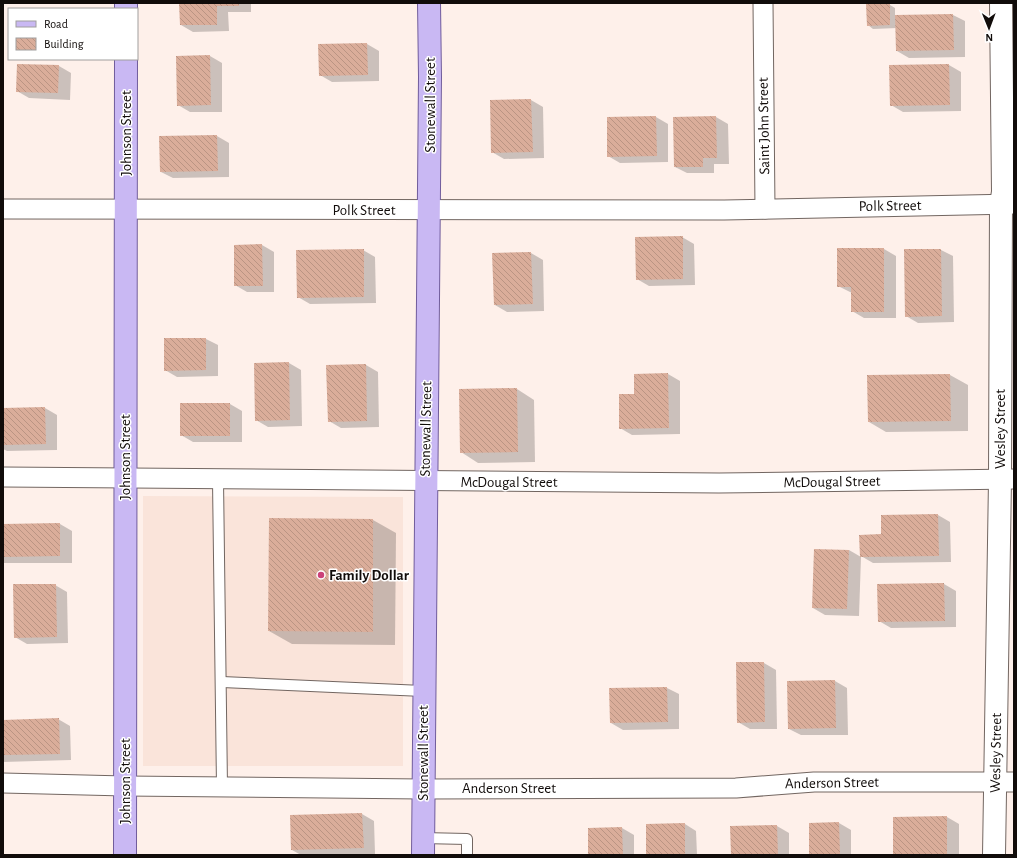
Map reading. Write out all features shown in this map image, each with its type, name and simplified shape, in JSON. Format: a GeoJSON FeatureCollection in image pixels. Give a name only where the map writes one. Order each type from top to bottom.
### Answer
{"type":"FeatureCollection","features":[{"type":"Feature","properties":{"kind":"main road","name":"Stonewall Street"},"geometry":{"type":"LineString","coordinates":[[423,847],[422,788],[429,210],[429,3]]}},
{"type":"Feature","properties":{"kind":"main road","name":"Johnson Street"},"geometry":{"type":"LineString","coordinates":[[125,855],[126,60]]}},
{"type":"Feature","properties":{"kind":"street","name":"Saint John Street"},"geometry":{"type":"LineString","coordinates":[[763,3],[765,209]]}},
{"type":"Feature","properties":{"kind":"street","name":"Wesley Street"},"geometry":{"type":"LineString","coordinates":[[994,855],[1005,782],[1008,204],[1003,192],[1001,3]]}},
{"type":"Feature","properties":{"kind":"street","name":"Polk Street"},"geometry":{"type":"LineString","coordinates":[[3,209],[724,210],[1008,204]]}},
{"type":"Feature","properties":{"kind":"street","name":"McDougal Street"},"geometry":{"type":"LineString","coordinates":[[3,478],[719,483],[1007,479]]}},
{"type":"Feature","properties":{"kind":"street","name":"Anderson Street"},"geometry":{"type":"LineString","coordinates":[[3,783],[222,787],[728,788],[814,782],[1005,782]]}},
{"type":"Feature","properties":{"kind":"lane"},"geometry":{"type":"LineString","coordinates":[[218,480],[222,682],[222,787]]}},
{"type":"Feature","properties":{"kind":"lane"},"geometry":{"type":"LineString","coordinates":[[222,682],[423,691]]}},
{"type":"Feature","properties":{"kind":"lane"},"geometry":{"type":"LineString","coordinates":[[423,847],[467,839],[467,855]]}},
{"type":"Feature","properties":{"kind":"shaded area"},"geometry":{"type":"Polygon","coordinates":[[[143,496],[403,497],[403,766],[143,766],[143,496]]]}},
{"type":"Feature","properties":{"kind":"building"},"geometry":{"type":"Polygon","coordinates":[[[179,3],[239,3],[239,6],[217,6],[217,25],[180,25],[179,3]]]}},
{"type":"Feature","properties":{"kind":"building"},"geometry":{"type":"Polygon","coordinates":[[[866,4],[890,4],[890,25],[867,26],[866,4]]]}},
{"type":"Feature","properties":{"kind":"building"},"geometry":{"type":"Polygon","coordinates":[[[953,14],[954,50],[896,51],[895,15],[953,14]]]}},
{"type":"Feature","properties":{"kind":"building"},"geometry":{"type":"Polygon","coordinates":[[[367,43],[368,75],[319,76],[318,44],[367,43]]]}},
{"type":"Feature","properties":{"kind":"building"},"geometry":{"type":"Polygon","coordinates":[[[210,55],[211,105],[177,106],[176,56],[210,55]]]}},
{"type":"Feature","properties":{"kind":"building"},"geometry":{"type":"Polygon","coordinates":[[[17,64],[59,65],[58,93],[16,92],[17,64]]]}},
{"type":"Feature","properties":{"kind":"building"},"geometry":{"type":"Polygon","coordinates":[[[949,64],[950,105],[890,106],[889,65],[949,64]]]}},
{"type":"Feature","properties":{"kind":"building"},"geometry":{"type":"Polygon","coordinates":[[[531,99],[533,152],[491,153],[490,100],[531,99]]]}},
{"type":"Feature","properties":{"kind":"building"},"geometry":{"type":"Polygon","coordinates":[[[656,116],[657,156],[607,157],[607,117],[656,116]]]}},
{"type":"Feature","properties":{"kind":"building"},"geometry":{"type":"Polygon","coordinates":[[[716,116],[717,158],[703,158],[703,167],[674,167],[673,117],[716,116]]]}},
{"type":"Feature","properties":{"kind":"building"},"geometry":{"type":"Polygon","coordinates":[[[217,135],[218,171],[160,172],[159,136],[217,135]]]}},
{"type":"Feature","properties":{"kind":"building"},"geometry":{"type":"Polygon","coordinates":[[[683,236],[683,279],[636,280],[635,237],[683,236]]]}},
{"type":"Feature","properties":{"kind":"building"},"geometry":{"type":"Polygon","coordinates":[[[262,244],[263,286],[234,286],[234,245],[262,244]]]}},
{"type":"Feature","properties":{"kind":"building"},"geometry":{"type":"Polygon","coordinates":[[[837,248],[884,248],[884,312],[851,312],[851,287],[837,287],[837,248]]]}},
{"type":"Feature","properties":{"kind":"building"},"geometry":{"type":"Polygon","coordinates":[[[364,249],[364,297],[297,298],[296,250],[364,249]]]}},
{"type":"Feature","properties":{"kind":"building"},"geometry":{"type":"Polygon","coordinates":[[[904,249],[941,249],[942,316],[905,317],[904,249]]]}},
{"type":"Feature","properties":{"kind":"building"},"geometry":{"type":"Polygon","coordinates":[[[531,252],[533,304],[494,305],[492,253],[531,252]]]}},
{"type":"Feature","properties":{"kind":"building"},"geometry":{"type":"Polygon","coordinates":[[[164,338],[206,338],[206,370],[164,371],[164,338]]]}},
{"type":"Feature","properties":{"kind":"building"},"geometry":{"type":"Polygon","coordinates":[[[289,362],[290,420],[255,421],[254,363],[289,362]]]}},
{"type":"Feature","properties":{"kind":"building"},"geometry":{"type":"Polygon","coordinates":[[[366,364],[367,421],[328,422],[326,365],[366,364]]]}},
{"type":"Feature","properties":{"kind":"building"},"geometry":{"type":"Polygon","coordinates":[[[668,373],[669,428],[619,429],[619,394],[634,394],[634,374],[668,373]]]}},
{"type":"Feature","properties":{"kind":"building"},"geometry":{"type":"Polygon","coordinates":[[[950,374],[951,421],[868,422],[867,375],[950,374]]]}},
{"type":"Feature","properties":{"kind":"building"},"geometry":{"type":"Polygon","coordinates":[[[517,388],[518,452],[460,453],[459,389],[517,388]]]}},
{"type":"Feature","properties":{"kind":"building"},"geometry":{"type":"Polygon","coordinates":[[[180,403],[230,403],[230,436],[180,436],[180,403]]]}},
{"type":"Feature","properties":{"kind":"building"},"geometry":{"type":"Polygon","coordinates":[[[45,407],[46,444],[3,445],[3,408],[45,407]]]}},
{"type":"Feature","properties":{"kind":"building"},"geometry":{"type":"Polygon","coordinates":[[[938,514],[939,556],[860,557],[859,535],[881,534],[881,515],[938,514]]]}},
{"type":"Feature","properties":{"kind":"building","name":"Family Dollar"},"geometry":{"type":"Polygon","coordinates":[[[269,518],[373,519],[373,632],[268,631],[269,518]]]}},
{"type":"Feature","properties":{"kind":"building"},"geometry":{"type":"Polygon","coordinates":[[[60,523],[60,556],[3,557],[3,524],[60,523]]]}},
{"type":"Feature","properties":{"kind":"building"},"geometry":{"type":"Polygon","coordinates":[[[814,549],[849,550],[847,609],[812,608],[814,549]]]}},
{"type":"Feature","properties":{"kind":"building"},"geometry":{"type":"Polygon","coordinates":[[[944,583],[945,621],[878,622],[877,584],[944,583]]]}},
{"type":"Feature","properties":{"kind":"building"},"geometry":{"type":"Polygon","coordinates":[[[13,584],[56,584],[57,637],[14,638],[13,584]]]}},
{"type":"Feature","properties":{"kind":"building"},"geometry":{"type":"Polygon","coordinates":[[[736,662],[764,662],[765,722],[737,723],[736,662]]]}},
{"type":"Feature","properties":{"kind":"building"},"geometry":{"type":"Polygon","coordinates":[[[835,680],[836,728],[788,729],[787,681],[835,680]]]}},
{"type":"Feature","properties":{"kind":"building"},"geometry":{"type":"Polygon","coordinates":[[[667,687],[668,722],[610,723],[609,688],[667,687]]]}},
{"type":"Feature","properties":{"kind":"building"},"geometry":{"type":"Polygon","coordinates":[[[59,718],[60,754],[3,755],[3,720],[59,718]]]}},
{"type":"Feature","properties":{"kind":"building"},"geometry":{"type":"Polygon","coordinates":[[[362,813],[364,848],[291,850],[290,815],[362,813]]]}},
{"type":"Feature","properties":{"kind":"building"},"geometry":{"type":"Polygon","coordinates":[[[947,816],[947,855],[893,855],[893,817],[947,816]]]}},
{"type":"Feature","properties":{"kind":"building"},"geometry":{"type":"Polygon","coordinates":[[[839,822],[840,855],[809,855],[809,823],[839,822]]]}},
{"type":"Feature","properties":{"kind":"building"},"geometry":{"type":"Polygon","coordinates":[[[685,823],[685,855],[646,855],[646,824],[685,823]]]}},
{"type":"Feature","properties":{"kind":"building"},"geometry":{"type":"Polygon","coordinates":[[[777,825],[778,855],[731,855],[730,826],[777,825]]]}},
{"type":"Feature","properties":{"kind":"building"},"geometry":{"type":"Polygon","coordinates":[[[622,827],[623,855],[588,855],[588,828],[622,827]]]}},
{"type":"Feature","properties":{"kind":"place","name":"Family Dollar"},"geometry":{"type":"Point","coordinates":[321,575]}}]}
